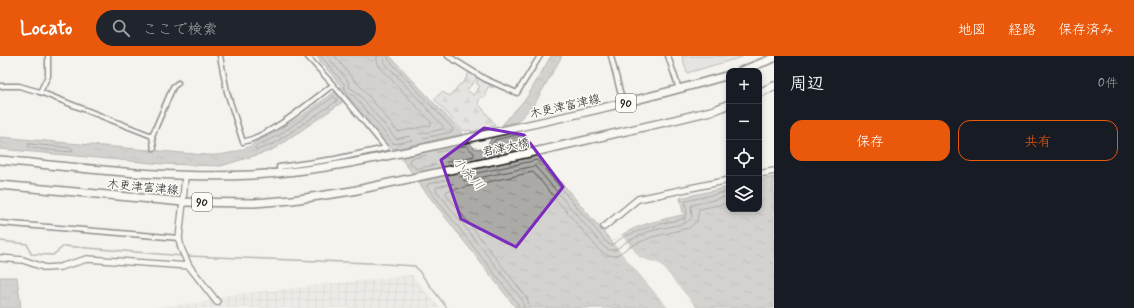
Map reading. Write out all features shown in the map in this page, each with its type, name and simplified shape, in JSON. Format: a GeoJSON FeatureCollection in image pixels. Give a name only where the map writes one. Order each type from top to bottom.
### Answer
{"type":"FeatureCollection","features":[{"type":"Feature","properties":{"kind":"main road"},"geometry":{"type":"LineString","coordinates":[[749,68],[774,58]]}},
{"type":"Feature","properties":{"kind":"main road","name":"木更津富津線"},"geometry":{"type":"LineString","coordinates":[[522,127],[624,104],[726,76]]}},
{"type":"Feature","properties":{"kind":"main road"},"geometry":{"type":"LineString","coordinates":[[762,92],[774,86]]}},
{"type":"Feature","properties":{"kind":"main road","name":"君津大橋"},"geometry":{"type":"LineString","coordinates":[[403,180],[674,120],[715,110],[726,105]]}},
{"type":"Feature","properties":{"kind":"main road","name":"君津大橋"},"geometry":{"type":"LineString","coordinates":[[385,156],[522,127]]}},
{"type":"Feature","properties":{"kind":"main road","name":"木更津富津線"},"geometry":{"type":"LineString","coordinates":[[0,160],[185,176],[225,176],[280,173],[327,168],[385,156]]}},
{"type":"Feature","properties":{"kind":"main road","name":"木更津富津線"},"geometry":{"type":"LineString","coordinates":[[0,185],[183,202],[254,203],[292,200],[352,191],[403,180]]}},
{"type":"Feature","properties":{"kind":"street"},"geometry":{"type":"LineString","coordinates":[[40,92],[48,76],[48,56]]}},
{"type":"Feature","properties":{"kind":"street"},"geometry":{"type":"LineString","coordinates":[[220,56],[227,92],[243,142],[256,138],[270,131],[335,87]]}},
{"type":"Feature","properties":{"kind":"street"},"geometry":{"type":"LineString","coordinates":[[280,173],[279,167],[336,159],[386,148],[307,56]]}},
{"type":"Feature","properties":{"kind":"street"},"geometry":{"type":"LineString","coordinates":[[448,56],[485,79],[517,93],[540,56]]}},
{"type":"Feature","properties":{"kind":"street"},"geometry":{"type":"LineString","coordinates":[[611,56],[624,104]]}},
{"type":"Feature","properties":{"kind":"street"},"geometry":{"type":"LineString","coordinates":[[668,56],[679,90]]}},
{"type":"Feature","properties":{"kind":"street"},"geometry":{"type":"LineString","coordinates":[[154,148],[152,136],[173,87],[178,83]]}},
{"type":"Feature","properties":{"kind":"street"},"geometry":{"type":"LineString","coordinates":[[0,86],[18,86],[40,92],[152,136]]}},
{"type":"Feature","properties":{"kind":"street"},"geometry":{"type":"LineString","coordinates":[[762,173],[774,171]]}},
{"type":"Feature","properties":{"kind":"street"},"geometry":{"type":"LineString","coordinates":[[185,176],[179,238],[182,252],[189,266],[217,302]]}},
{"type":"Feature","properties":{"kind":"street"},"geometry":{"type":"LineString","coordinates":[[604,227],[638,199],[726,181]]}},
{"type":"Feature","properties":{"kind":"street"},"geometry":{"type":"LineString","coordinates":[[0,223],[179,238]]}},
{"type":"Feature","properties":{"kind":"street"},"geometry":{"type":"LineString","coordinates":[[0,258],[22,260],[46,268],[60,267],[86,259],[189,266]]}},
{"type":"Feature","properties":{"kind":"highlighted area"},"geometry":{"type":"Polygon","coordinates":[[[484,128],[524,135],[563,187],[516,247],[461,219],[441,160],[484,128]]]}},
{"type":"Feature","properties":{"kind":"shaded area"},"geometry":{"type":"Polygon","coordinates":[[[412,275],[440,308],[151,308],[204,302],[228,295],[412,275]]]}},
{"type":"Feature","properties":{"kind":"green space"},"geometry":{"type":"Polygon","coordinates":[[[682,56],[741,56],[742,57],[687,73],[682,56]]]}},
{"type":"Feature","properties":{"kind":"green space"},"geometry":{"type":"Polygon","coordinates":[[[469,72],[478,77],[467,90],[473,95],[480,86],[476,83],[479,78],[493,86],[493,88],[489,86],[485,93],[487,95],[480,98],[478,103],[495,124],[494,126],[471,132],[471,130],[466,131],[461,129],[435,100],[435,98],[442,92],[450,96],[459,85],[464,82],[469,72]]]}},
{"type":"Feature","properties":{"kind":"water"},"geometry":{"type":"Polygon","coordinates":[[[316,56],[390,56],[463,134],[393,149],[350,98],[347,99],[339,89],[341,86],[316,56]]]}},
{"type":"Feature","properties":{"kind":"water"},"geometry":{"type":"Polygon","coordinates":[[[551,56],[562,56],[535,103],[517,122],[502,125],[527,97],[551,56]]]}},
{"type":"Feature","properties":{"kind":"water"},"geometry":{"type":"Polygon","coordinates":[[[336,91],[344,101],[277,147],[270,151],[221,166],[163,164],[0,149],[0,137],[206,155],[227,154],[238,151],[268,136],[298,118],[336,91]]]}},
{"type":"Feature","properties":{"kind":"water"},"geometry":{"type":"Polygon","coordinates":[[[520,131],[532,147],[413,174],[400,157],[469,142],[474,148],[482,149],[488,145],[492,137],[520,131]]]}},
{"type":"Feature","properties":{"kind":"water"},"geometry":{"type":"Polygon","coordinates":[[[538,155],[612,242],[628,231],[654,222],[682,215],[685,222],[680,198],[726,188],[726,212],[762,212],[762,179],[774,177],[774,308],[516,308],[418,182],[538,155]]]}},
{"type":"Feature","properties":{"kind":"water"},"geometry":{"type":"Polygon","coordinates":[[[0,277],[17,277],[21,308],[0,308],[0,277]]]}},
{"type":"Feature","properties":{"kind":"pier"},"geometry":{"type":"Polygon","coordinates":[[[621,234],[640,258],[660,264],[697,308],[668,308],[612,242],[621,234]]]}},
{"type":"Feature","properties":{"kind":"waterway","name":"小糸川"},"geometry":{"type":"LineString","coordinates":[[414,135],[460,184]]}},
{"type":"Feature","properties":{"kind":"waterway"},"geometry":{"type":"LineString","coordinates":[[0,241],[27,244],[31,254],[53,255],[64,246],[183,256]]}},
{"type":"Feature","properties":{"kind":"waterway"},"geometry":{"type":"LineString","coordinates":[[187,256],[415,266],[447,308]]}}]}
